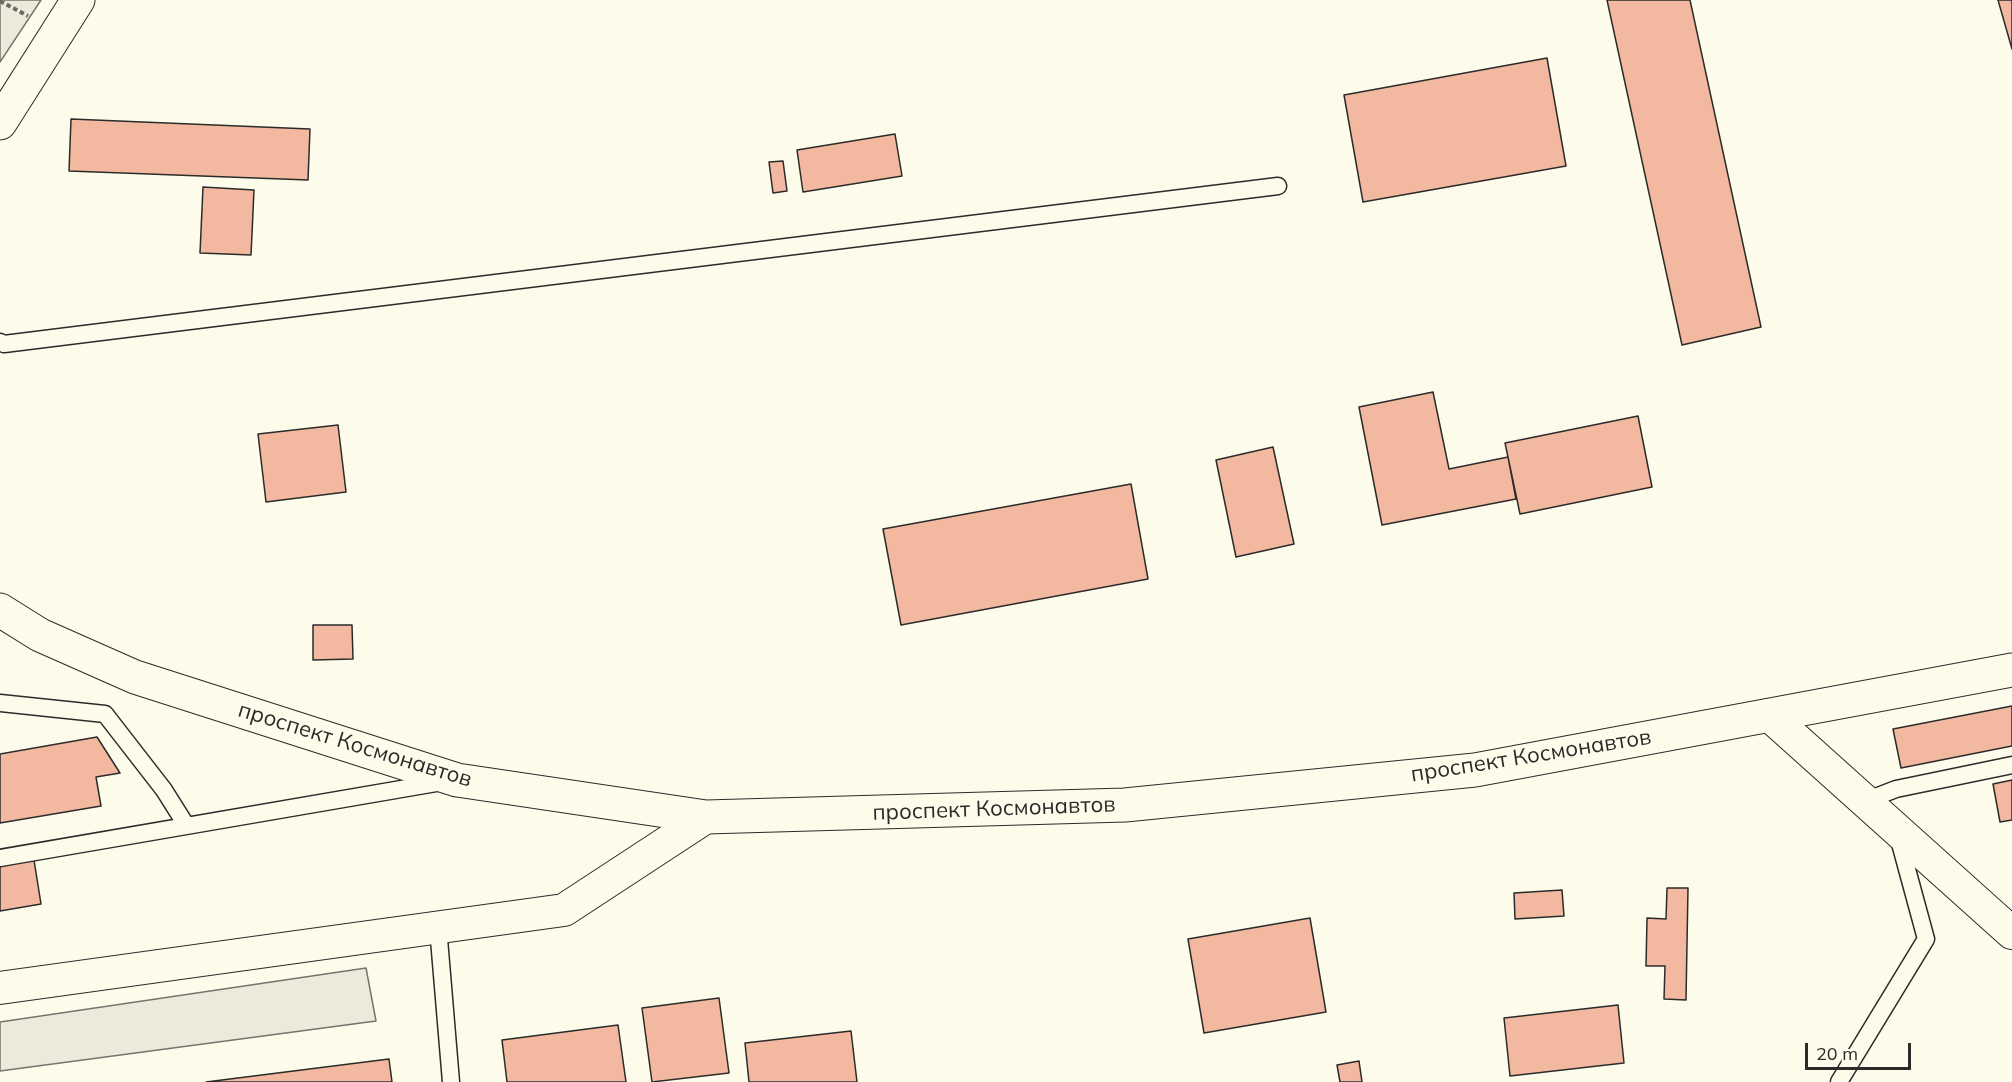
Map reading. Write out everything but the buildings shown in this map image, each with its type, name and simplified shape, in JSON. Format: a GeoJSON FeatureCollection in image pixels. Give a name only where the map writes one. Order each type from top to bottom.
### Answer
{"type":"FeatureCollection","features":[{"type":"Feature","properties":{"kind":"street"},"geometry":{"type":"LineString","coordinates":[[0,123],[78,0]]}},
{"type":"Feature","properties":{"kind":"street","name":"проспект Космонавтов"},"geometry":{"type":"LineString","coordinates":[[0,610],[39,635],[135,676],[457,780],[706,816],[1125,805],[1474,770],[2012,670]]}},
{"type":"Feature","properties":{"kind":"street"},"geometry":{"type":"LineString","coordinates":[[1769,715],[2012,933]]}},
{"type":"Feature","properties":{"kind":"street"},"geometry":{"type":"LineString","coordinates":[[0,988],[564,910],[706,816]]}},
{"type":"Feature","properties":{"kind":"lane"},"geometry":{"type":"LineString","coordinates":[[0,342],[16,343],[1278,186]]}},
{"type":"Feature","properties":{"kind":"lane"},"geometry":{"type":"LineString","coordinates":[[0,702],[105,714],[164,790],[186,825]]}},
{"type":"Feature","properties":{"kind":"lane"},"geometry":{"type":"LineString","coordinates":[[1865,801],[1896,789],[2012,765]]}},
{"type":"Feature","properties":{"kind":"lane"},"geometry":{"type":"LineString","coordinates":[[0,858],[457,780]]}},
{"type":"Feature","properties":{"kind":"lane"},"geometry":{"type":"LineString","coordinates":[[1839,1082],[1926,939],[1897,830]]}},
{"type":"Feature","properties":{"kind":"lane"},"geometry":{"type":"LineString","coordinates":[[438,927],[451,1082]]}},
{"type":"Feature","properties":{"kind":"shaded area"},"geometry":{"type":"Polygon","coordinates":[[[0,0],[41,0],[0,62],[0,0]]]}},
{"type":"Feature","properties":{"kind":"shaded area"},"geometry":{"type":"Polygon","coordinates":[[[366,968],[376,1021],[0,1071],[0,1022],[366,968]]]}}]}
